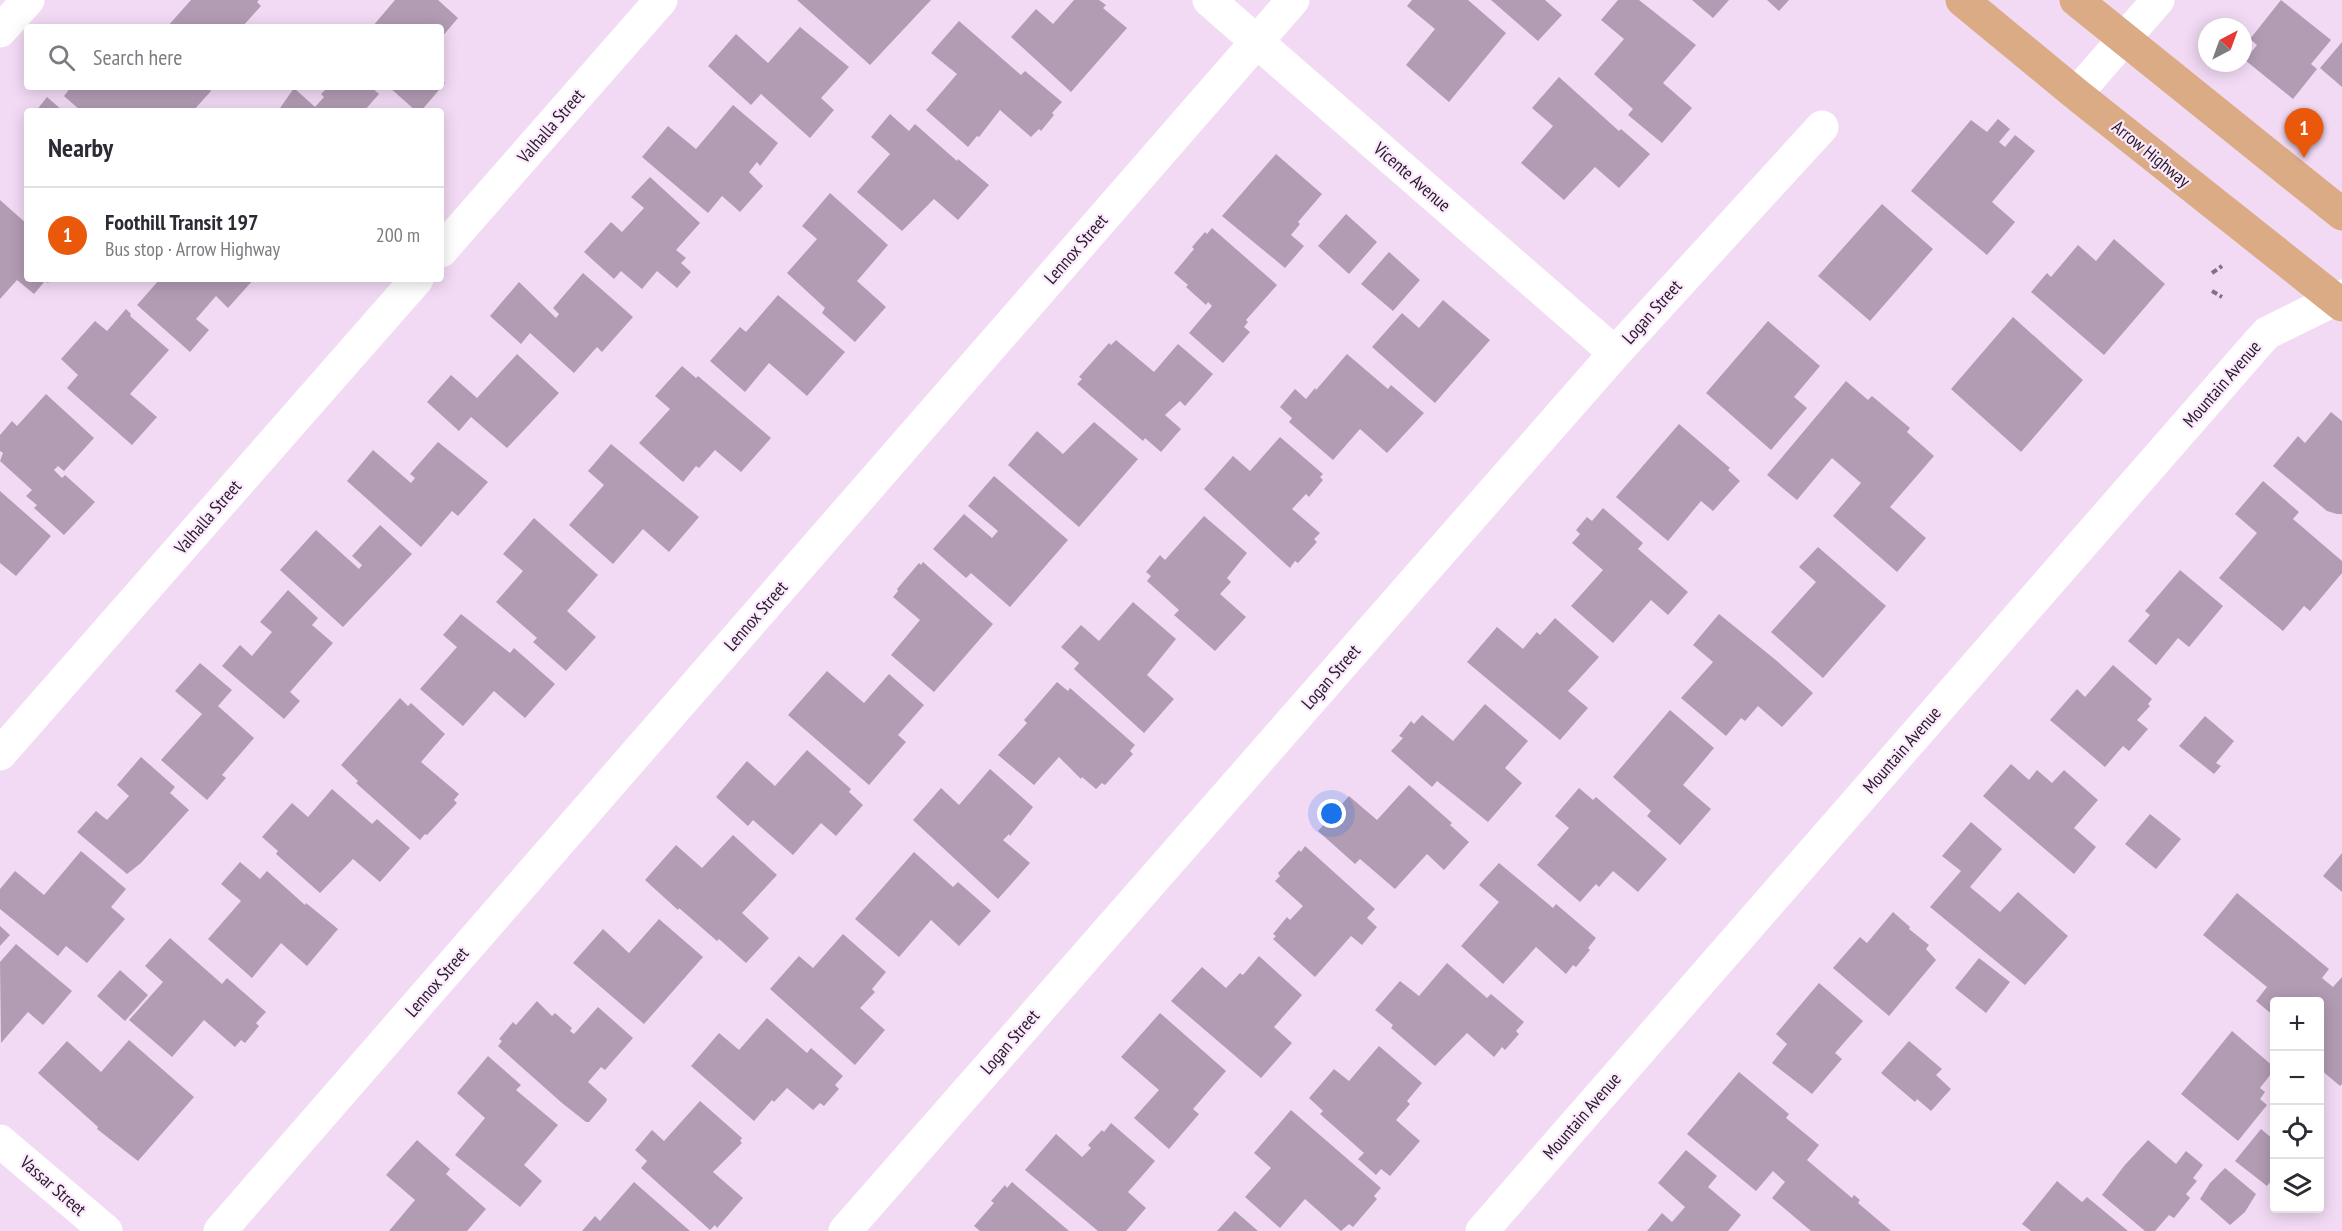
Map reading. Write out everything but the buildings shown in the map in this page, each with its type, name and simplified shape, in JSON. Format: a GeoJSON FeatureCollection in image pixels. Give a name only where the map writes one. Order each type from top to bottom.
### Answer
{"type":"FeatureCollection","features":[{"type":"Feature","properties":{"kind":"main road","name":"Arrow Highway"},"geometry":{"type":"LineString","coordinates":[[1962,0],[2076,94],[2340,300]]}},
{"type":"Feature","properties":{"kind":"main road"},"geometry":{"type":"LineString","coordinates":[[2076,0],[2342,214]]}},
{"type":"Feature","properties":{"kind":"street"},"geometry":{"type":"LineString","coordinates":[[0,32],[28,0]]}},
{"type":"Feature","properties":{"kind":"street","name":"Valhalla Street"},"geometry":{"type":"LineString","coordinates":[[444,248],[661,0]]}},
{"type":"Feature","properties":{"kind":"street","name":"Vicente Avenue"},"geometry":{"type":"LineString","coordinates":[[1209,0],[1615,353]]}},
{"type":"Feature","properties":{"kind":"street","name":"Lennox Street"},"geometry":{"type":"LineString","coordinates":[[220,1231],[1293,0]]}},
{"type":"Feature","properties":{"kind":"street"},"geometry":{"type":"LineString","coordinates":[[2076,94],[2158,0]]}},
{"type":"Feature","properties":{"kind":"street","name":"Logan Street"},"geometry":{"type":"LineString","coordinates":[[844,1231],[1615,353],[1822,127]]}},
{"type":"Feature","properties":{"kind":"street","name":"Valhalla Street"},"geometry":{"type":"LineString","coordinates":[[0,754],[414,282]]}},
{"type":"Feature","properties":{"kind":"street","name":"Mountain Avenue"},"geometry":{"type":"LineString","coordinates":[[1482,1231],[2267,333],[2340,300]]}},
{"type":"Feature","properties":{"kind":"street","name":"Vassar Street"},"geometry":{"type":"LineString","coordinates":[[0,1141],[106,1231]]}},
{"type":"Feature","properties":{"kind":"path"},"geometry":{"type":"LineString","coordinates":[[2212,273],[2222,266]]}},
{"type":"Feature","properties":{"kind":"path"},"geometry":{"type":"LineString","coordinates":[[2212,291],[2222,297]]}},
{"type":"Feature","properties":{"kind":"place","name":"Foothill Transit 197"},"geometry":{"type":"Point","coordinates":[2304,158]}}]}
